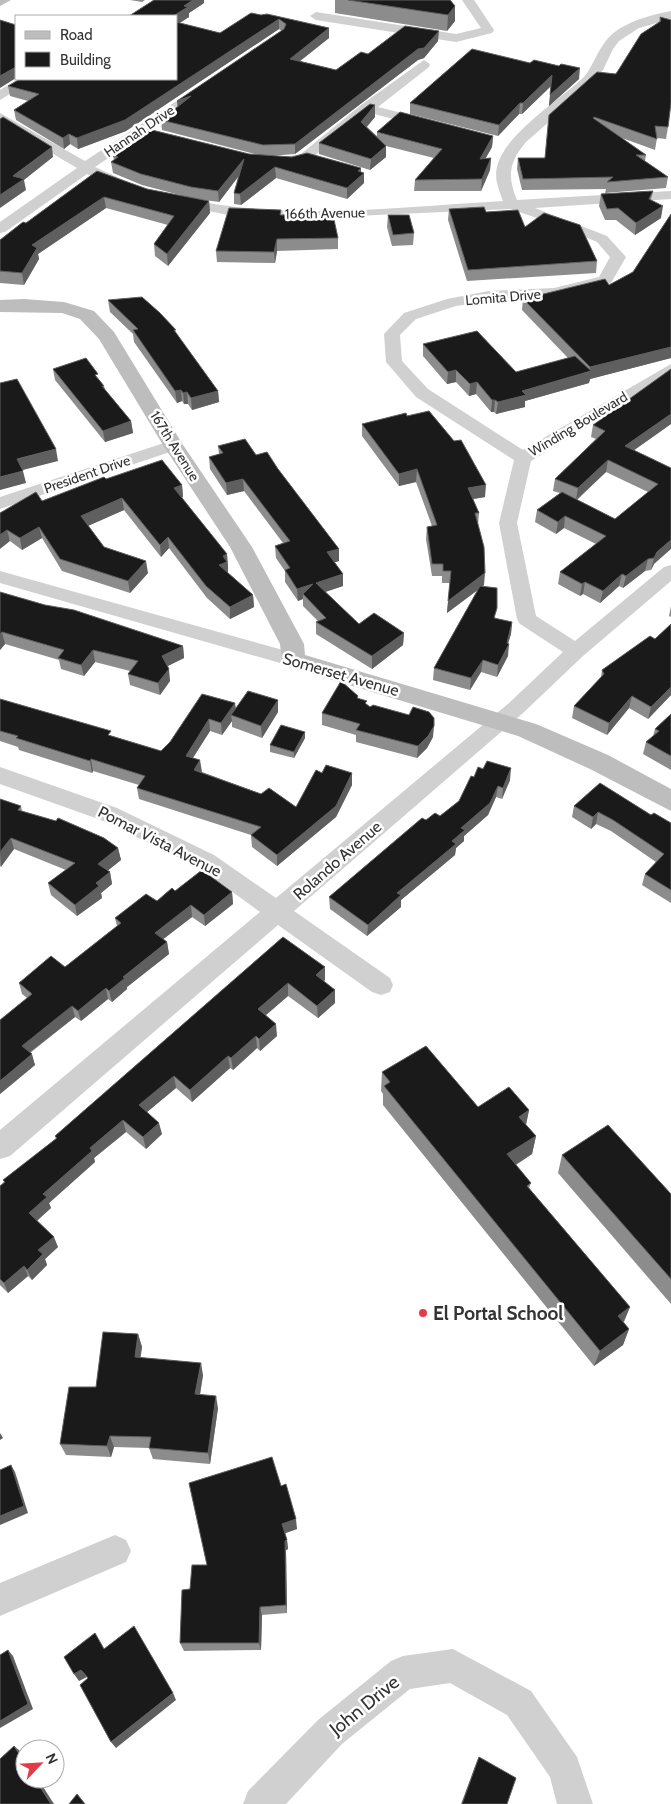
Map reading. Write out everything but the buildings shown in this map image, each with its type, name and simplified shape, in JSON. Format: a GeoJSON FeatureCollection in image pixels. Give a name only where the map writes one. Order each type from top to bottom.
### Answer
{"type":"FeatureCollection","features":[{"type":"Feature","properties":{"kind":"street"},"geometry":{"type":"LineString","coordinates":[[0,2],[4,0]]}},
{"type":"Feature","properties":{"kind":"street"},"geometry":{"type":"LineString","coordinates":[[316,16],[456,38],[488,30],[468,0]]}},
{"type":"Feature","properties":{"kind":"street"},"geometry":{"type":"LineString","coordinates":[[512,206],[503,184],[502,172],[508,156],[597,70],[603,53],[615,38],[638,24],[671,15]]}},
{"type":"Feature","properties":{"kind":"street"},"geometry":{"type":"LineString","coordinates":[[263,162],[284,162],[306,156],[424,64]]}},
{"type":"Feature","properties":{"kind":"street","name":"Hannah Drive"},"geometry":{"type":"LineString","coordinates":[[0,229],[80,174],[85,166],[217,78]]}},
{"type":"Feature","properties":{"kind":"street"},"geometry":{"type":"LineString","coordinates":[[0,96],[26,80]]}},
{"type":"Feature","properties":{"kind":"street"},"geometry":{"type":"LineString","coordinates":[[366,108],[441,128]]}},
{"type":"Feature","properties":{"kind":"street"},"geometry":{"type":"LineString","coordinates":[[0,117],[85,166],[120,184],[137,189]]}},
{"type":"Feature","properties":{"kind":"street"},"geometry":{"type":"LineString","coordinates":[[139,131],[158,136]]}},
{"type":"Feature","properties":{"kind":"street"},"geometry":{"type":"LineString","coordinates":[[498,142],[516,147]]}},
{"type":"Feature","properties":{"kind":"street"},"geometry":{"type":"LineString","coordinates":[[306,156],[326,162]]}},
{"type":"Feature","properties":{"kind":"street","name":"166th Avenue"},"geometry":{"type":"LineString","coordinates":[[164,197],[190,204],[256,213],[308,214],[512,206],[671,195]]}},
{"type":"Feature","properties":{"kind":"street","name":"Lomita Drive"},"geometry":{"type":"LineString","coordinates":[[512,206],[563,222],[602,239],[618,257],[606,280],[554,293],[488,296],[453,302],[410,316],[392,334],[394,362],[422,393],[523,458]]}},
{"type":"Feature","properties":{"kind":"street","name":"167th Avenue"},"geometry":{"type":"LineString","coordinates":[[0,306],[24,305],[64,308],[87,315],[107,336],[173,445],[240,547],[292,644],[294,660]]}},
{"type":"Feature","properties":{"kind":"street","name":"Winding Boulevard"},"geometry":{"type":"LineString","coordinates":[[576,651],[527,619],[508,523],[523,458],[671,368]]}},
{"type":"Feature","properties":{"kind":"street","name":"President Drive"},"geometry":{"type":"LineString","coordinates":[[0,503],[173,445]]}},
{"type":"Feature","properties":{"kind":"street","name":"Rolando Avenue"},"geometry":{"type":"LineString","coordinates":[[0,1147],[500,720],[576,651],[671,571]]}},
{"type":"Feature","properties":{"kind":"street","name":"Somerset Avenue"},"geometry":{"type":"LineString","coordinates":[[0,577],[500,720],[556,741],[671,800]]}},
{"type":"Feature","properties":{"kind":"street","name":"Pomar Vista Avenue"},"geometry":{"type":"LineString","coordinates":[[0,775],[67,797],[140,828],[206,861],[278,910],[381,985]]}},
{"type":"Feature","properties":{"kind":"street"},"geometry":{"type":"LineString","coordinates":[[0,1600],[115,1550]]}},
{"type":"Feature","properties":{"kind":"street","name":"John Drive"},"geometry":{"type":"LineString","coordinates":[[261,1804],[330,1732],[403,1673],[453,1666],[519,1703],[565,1769],[576,1804]]}},
{"type":"Feature","properties":{"kind":"place","name":"El Portal School"},"geometry":{"type":"Point","coordinates":[423,1313]}}]}
